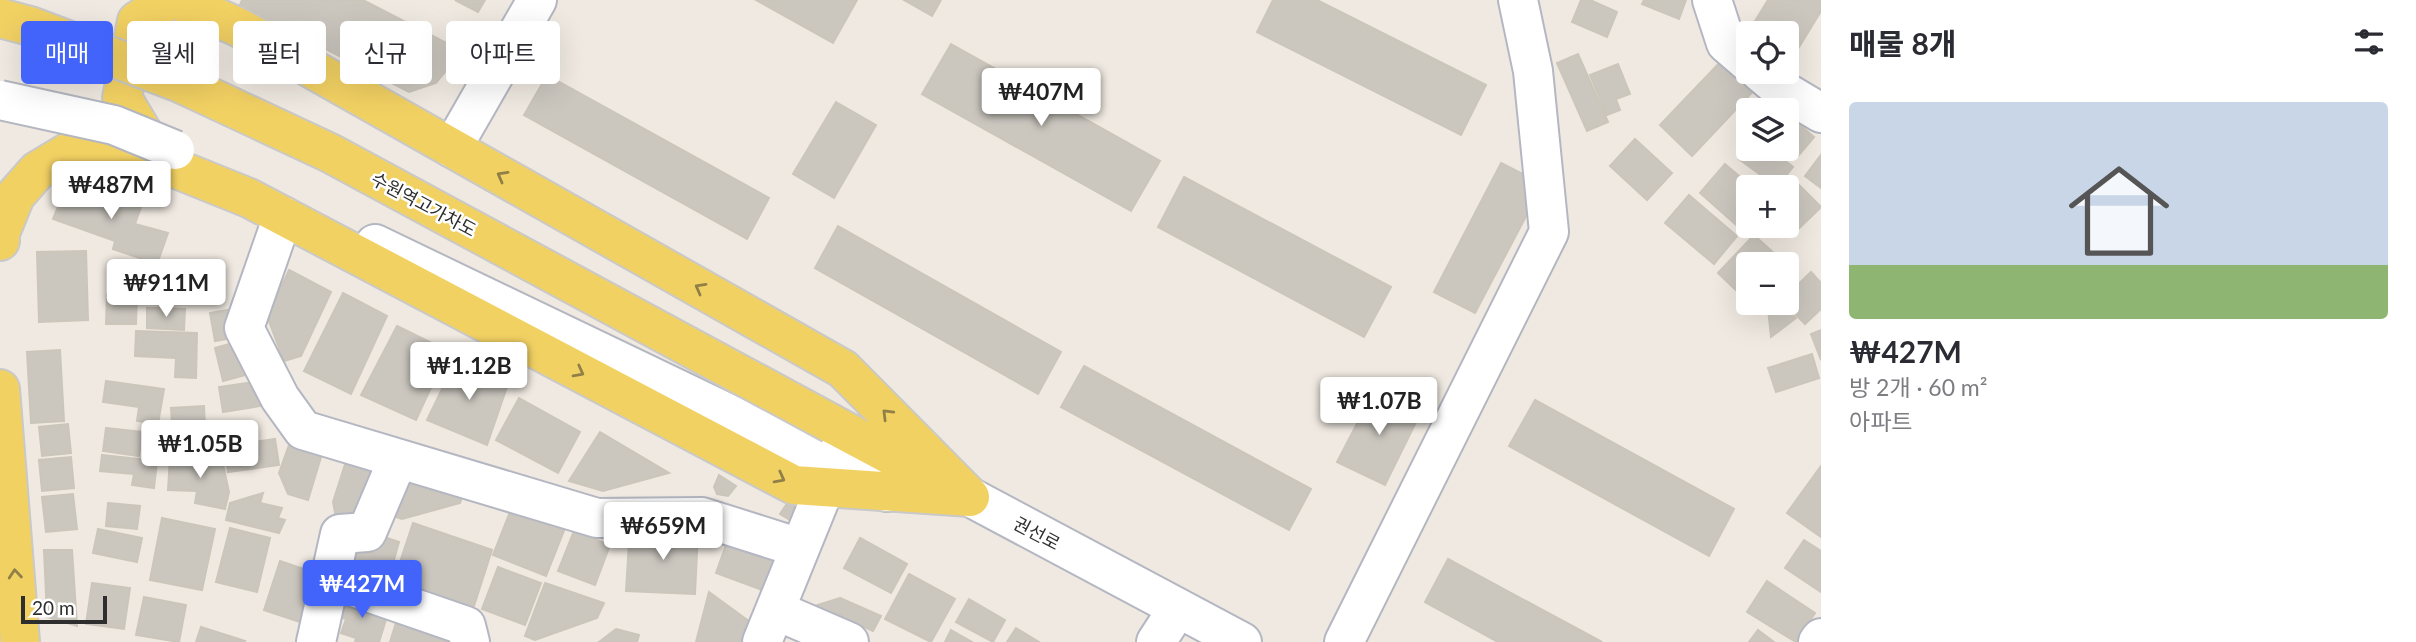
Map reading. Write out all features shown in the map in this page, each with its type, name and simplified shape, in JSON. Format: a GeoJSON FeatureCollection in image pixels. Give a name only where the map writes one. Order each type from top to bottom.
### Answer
{"type":"FeatureCollection","features":[{"type":"Feature","properties":{"kind":"main road"},"geometry":{"type":"LineString","coordinates":[[160,162],[122,97],[136,21],[169,0]]}},
{"type":"Feature","properties":{"kind":"main road"},"geometry":{"type":"LineString","coordinates":[[177,0],[238,27],[843,369],[970,497]]}},
{"type":"Feature","properties":{"kind":"main road","name":"수원역고가차도"},"geometry":{"type":"LineString","coordinates":[[0,18],[30,26],[178,82],[330,153],[824,455]]}},
{"type":"Feature","properties":{"kind":"main road"},"geometry":{"type":"LineString","coordinates":[[0,241],[0,233],[15,196],[37,171],[72,150],[103,147],[132,152],[249,198],[794,485],[824,455],[887,492],[970,497]]}},
{"type":"Feature","properties":{"kind":"main road"},"geometry":{"type":"LineString","coordinates":[[0,389],[24,641]]}},
{"type":"Feature","properties":{"kind":"main road","name":"권선로"},"geometry":{"type":"LineString","coordinates":[[824,455],[970,497]]}},
{"type":"Feature","properties":{"kind":"street"},"geometry":{"type":"LineString","coordinates":[[452,148],[537,0]]}},
{"type":"Feature","properties":{"kind":"street"},"geometry":{"type":"LineString","coordinates":[[1343,642],[1549,232],[1533,71],[1518,0]]}},
{"type":"Feature","properties":{"kind":"street"},"geometry":{"type":"LineString","coordinates":[[1712,0],[1726,43],[1736,52]]}},
{"type":"Feature","properties":{"kind":"street"},"geometry":{"type":"LineString","coordinates":[[1774,84],[1821,113]]}},
{"type":"Feature","properties":{"kind":"street"},"geometry":{"type":"LineString","coordinates":[[0,100],[114,125],[305,206],[385,250],[824,455],[800,548],[769,626],[849,642]]}},
{"type":"Feature","properties":{"kind":"street"},"geometry":{"type":"LineString","coordinates":[[283,216],[244,328],[280,398],[303,430],[597,518],[702,517],[800,548]]}},
{"type":"Feature","properties":{"kind":"street"},"geometry":{"type":"LineString","coordinates":[[316,642],[340,534],[367,532],[398,458]]}},
{"type":"Feature","properties":{"kind":"street","name":"권선로"},"geometry":{"type":"LineString","coordinates":[[970,497],[1242,642]]}},
{"type":"Feature","properties":{"kind":"street"},"geometry":{"type":"LineString","coordinates":[[330,579],[466,626],[470,642]]}},
{"type":"Feature","properties":{"kind":"street"},"geometry":{"type":"LineString","coordinates":[[1156,642],[1178,608]]}},
{"type":"Feature","properties":{"kind":"street"},"geometry":{"type":"LineString","coordinates":[[1818,642],[1821,638]]}},
{"type":"Feature","properties":{"kind":"building"},"geometry":{"type":"Polygon","coordinates":[[[242,0],[363,0],[404,21],[340,21],[340,56],[326,49],[326,21],[271,21],[240,5],[242,0]]]}},
{"type":"Feature","properties":{"kind":"building"},"geometry":{"type":"Polygon","coordinates":[[[455,0],[485,0],[478,12],[455,0]]]}},
{"type":"Feature","properties":{"kind":"building"},"geometry":{"type":"Polygon","coordinates":[[[756,0],[857,0],[833,43],[756,0]]]}},
{"type":"Feature","properties":{"kind":"building"},"geometry":{"type":"Polygon","coordinates":[[[904,0],[941,0],[932,16],[904,0]]]}},
{"type":"Feature","properties":{"kind":"building"},"geometry":{"type":"Polygon","coordinates":[[[1273,0],[1317,0],[1486,85],[1461,135],[1257,32],[1273,0]]]}},
{"type":"Feature","properties":{"kind":"building"},"geometry":{"type":"Polygon","coordinates":[[[1581,0],[1590,0],[1617,12],[1607,37],[1572,22],[1581,0]]]}},
{"type":"Feature","properties":{"kind":"building"},"geometry":{"type":"Polygon","coordinates":[[[1644,0],[1686,0],[1679,19],[1642,4],[1644,0]]]}},
{"type":"Feature","properties":{"kind":"building"},"geometry":{"type":"Polygon","coordinates":[[[1768,0],[1821,0],[1821,11],[1799,47],[1799,21],[1755,21],[1768,0]]]}},
{"type":"Feature","properties":{"kind":"building"},"geometry":{"type":"Polygon","coordinates":[[[432,36],[446,43],[446,71],[436,83],[409,92],[393,84],[432,84],[432,36]]]}},
{"type":"Feature","properties":{"kind":"building"},"geometry":{"type":"Polygon","coordinates":[[[951,44],[1160,161],[1131,211],[922,94],[951,44]]]}},
{"type":"Feature","properties":{"kind":"building"},"geometry":{"type":"Polygon","coordinates":[[[1578,54],[1608,122],[1587,131],[1557,63],[1578,54]]]}},
{"type":"Feature","properties":{"kind":"building"},"geometry":{"type":"Polygon","coordinates":[[[1727,55],[1736,63],[1736,84],[1759,85],[1747,98],[1736,98],[1736,109],[1692,156],[1660,125],[1727,55]]]}},
{"type":"Feature","properties":{"kind":"building"},"geometry":{"type":"Polygon","coordinates":[[[1618,64],[1630,94],[1616,99],[1620,110],[1607,115],[1590,75],[1618,64]]]}},
{"type":"Feature","properties":{"kind":"building"},"geometry":{"type":"Polygon","coordinates":[[[560,82],[769,198],[747,239],[524,115],[542,84],[560,82]]]}},
{"type":"Feature","properties":{"kind":"building"},"geometry":{"type":"Polygon","coordinates":[[[836,102],[876,125],[834,198],[793,174],[836,102]]]}},
{"type":"Feature","properties":{"kind":"building"},"geometry":{"type":"Polygon","coordinates":[[[1799,124],[1814,137],[1799,155],[1799,124]]]}},
{"type":"Feature","properties":{"kind":"building"},"geometry":{"type":"Polygon","coordinates":[[[1635,139],[1672,173],[1647,200],[1610,166],[1635,139]]]}},
{"type":"Feature","properties":{"kind":"building"},"geometry":{"type":"Polygon","coordinates":[[[1821,155],[1821,188],[1805,176],[1821,155]]]}},
{"type":"Feature","properties":{"kind":"building"},"geometry":{"type":"Polygon","coordinates":[[[1742,161],[1785,161],[1793,167],[1787,175],[1761,175],[1742,161]]]}},
{"type":"Feature","properties":{"kind":"building"},"geometry":{"type":"Polygon","coordinates":[[[1501,163],[1543,184],[1475,313],[1434,292],[1501,163]]]}},
{"type":"Feature","properties":{"kind":"building"},"geometry":{"type":"Polygon","coordinates":[[[1725,164],[1738,175],[1736,225],[1700,193],[1725,164]]]}},
{"type":"Feature","properties":{"kind":"building"},"geometry":{"type":"Polygon","coordinates":[[[1184,177],[1391,287],[1364,337],[1158,227],[1184,177]]]}},
{"type":"Feature","properties":{"kind":"building"},"geometry":{"type":"Polygon","coordinates":[[[84,184],[142,204],[135,224],[168,233],[157,264],[113,249],[115,241],[53,219],[63,195],[72,185],[84,184]]]}},
{"type":"Feature","properties":{"kind":"building"},"geometry":{"type":"Polygon","coordinates":[[[1799,185],[1821,207],[1799,228],[1799,185]]]}},
{"type":"Feature","properties":{"kind":"building"},"geometry":{"type":"Polygon","coordinates":[[[1689,195],[1736,237],[1714,264],[1665,223],[1689,195]]]}},
{"type":"Feature","properties":{"kind":"building"},"geometry":{"type":"Polygon","coordinates":[[[838,226],[1061,352],[1038,394],[815,268],[838,226]]]}},
{"type":"Feature","properties":{"kind":"building"},"geometry":{"type":"Polygon","coordinates":[[[1751,238],[1757,238],[1773,252],[1738,252],[1751,238]]]}},
{"type":"Feature","properties":{"kind":"building"},"geometry":{"type":"Polygon","coordinates":[[[86,251],[88,320],[39,322],[37,252],[86,251]]]}},
{"type":"Feature","properties":{"kind":"building"},"geometry":{"type":"Polygon","coordinates":[[[1736,254],[1736,290],[1718,273],[1736,254]]]}},
{"type":"Feature","properties":{"kind":"building"},"geometry":{"type":"Polygon","coordinates":[[[289,270],[331,292],[301,356],[284,361],[267,316],[289,270]]]}},
{"type":"Feature","properties":{"kind":"building"},"geometry":{"type":"Polygon","coordinates":[[[1811,272],[1821,283],[1821,309],[1805,324],[1796,315],[1799,315],[1799,284],[1811,272]]]}},
{"type":"Feature","properties":{"kind":"building"},"geometry":{"type":"Polygon","coordinates":[[[343,293],[387,316],[351,394],[304,371],[343,293]]]}},
{"type":"Feature","properties":{"kind":"building"},"geometry":{"type":"Polygon","coordinates":[[[107,294],[137,294],[136,324],[106,324],[107,294]]]}},
{"type":"Feature","properties":{"kind":"building"},"geometry":{"type":"Polygon","coordinates":[[[147,308],[185,309],[184,330],[147,328],[147,308]]]}},
{"type":"Feature","properties":{"kind":"building"},"geometry":{"type":"Polygon","coordinates":[[[233,309],[238,337],[215,341],[210,313],[233,309]]]}},
{"type":"Feature","properties":{"kind":"building"},"geometry":{"type":"Polygon","coordinates":[[[1769,315],[1793,315],[1796,318],[1771,337],[1769,315]]]}},
{"type":"Feature","properties":{"kind":"building"},"geometry":{"type":"Polygon","coordinates":[[[397,326],[448,351],[416,420],[361,395],[397,326]]]}},
{"type":"Feature","properties":{"kind":"building"},"geometry":{"type":"Polygon","coordinates":[[[1821,330],[1821,360],[1811,334],[1821,330]]]}},
{"type":"Feature","properties":{"kind":"building"},"geometry":{"type":"Polygon","coordinates":[[[136,331],[197,333],[196,378],[175,377],[176,358],[135,356],[136,331]]]}},
{"type":"Feature","properties":{"kind":"building"},"geometry":{"type":"Polygon","coordinates":[[[240,341],[249,374],[223,381],[215,348],[240,341]]]}},
{"type":"Feature","properties":{"kind":"building"},"geometry":{"type":"Polygon","coordinates":[[[60,350],[64,421],[31,423],[27,352],[60,350]]]}},
{"type":"Feature","properties":{"kind":"building"},"geometry":{"type":"Polygon","coordinates":[[[1812,354],[1819,378],[1776,392],[1768,368],[1812,354]]]}},
{"type":"Feature","properties":{"kind":"building"},"geometry":{"type":"Polygon","coordinates":[[[457,358],[508,384],[487,445],[427,420],[457,358]]]}},
{"type":"Feature","properties":{"kind":"building"},"geometry":{"type":"Polygon","coordinates":[[[1084,366],[1311,489],[1289,530],[1061,407],[1084,366]]]}},
{"type":"Feature","properties":{"kind":"building"},"geometry":{"type":"Polygon","coordinates":[[[106,381],[164,389],[158,424],[137,421],[139,407],[103,402],[106,381]]]}},
{"type":"Feature","properties":{"kind":"building"},"geometry":{"type":"Polygon","coordinates":[[[262,381],[266,405],[223,412],[219,387],[262,381]]]}},
{"type":"Feature","properties":{"kind":"building"},"geometry":{"type":"Polygon","coordinates":[[[1375,389],[1421,412],[1385,485],[1337,462],[1375,389]]]}},
{"type":"Feature","properties":{"kind":"building"},"geometry":{"type":"Polygon","coordinates":[[[519,398],[580,432],[558,473],[496,440],[519,398]]]}},
{"type":"Feature","properties":{"kind":"building"},"geometry":{"type":"Polygon","coordinates":[[[1535,400],[1734,509],[1709,556],[1509,446],[1535,400]]]}},
{"type":"Feature","properties":{"kind":"building"},"geometry":{"type":"Polygon","coordinates":[[[204,406],[206,449],[174,452],[171,408],[204,406]]]}},
{"type":"Feature","properties":{"kind":"building"},"geometry":{"type":"Polygon","coordinates":[[[68,424],[71,453],[42,456],[39,427],[68,424]]]}},
{"type":"Feature","properties":{"kind":"building"},"geometry":{"type":"Polygon","coordinates":[[[106,428],[142,432],[139,456],[103,451],[106,428]]]}},
{"type":"Feature","properties":{"kind":"building"},"geometry":{"type":"Polygon","coordinates":[[[600,432],[669,473],[603,491],[569,481],[600,432]]]}},
{"type":"Feature","properties":{"kind":"building"},"geometry":{"type":"Polygon","coordinates":[[[293,434],[325,444],[308,500],[288,494],[279,473],[293,434]]]}},
{"type":"Feature","properties":{"kind":"building"},"geometry":{"type":"Polygon","coordinates":[[[275,439],[279,465],[228,472],[225,446],[275,439]]]}},
{"type":"Feature","properties":{"kind":"building"},"geometry":{"type":"Polygon","coordinates":[[[102,455],[157,461],[154,488],[132,485],[134,474],[100,471],[102,455]]]}},
{"type":"Feature","properties":{"kind":"building"},"geometry":{"type":"Polygon","coordinates":[[[71,457],[74,488],[42,491],[39,460],[71,457]]]}},
{"type":"Feature","properties":{"kind":"building"},"geometry":{"type":"Polygon","coordinates":[[[170,457],[222,460],[229,492],[225,509],[195,503],[197,491],[168,490],[170,457]]]}},
{"type":"Feature","properties":{"kind":"building"},"geometry":{"type":"Polygon","coordinates":[[[347,458],[388,474],[367,515],[337,523],[333,502],[347,458]]]}},
{"type":"Feature","properties":{"kind":"building"},"geometry":{"type":"Polygon","coordinates":[[[1821,466],[1821,537],[1787,513],[1821,466]]]}},
{"type":"Feature","properties":{"kind":"building"},"geometry":{"type":"Polygon","coordinates":[[[402,474],[463,494],[460,503],[402,519],[387,514],[402,474]]]}},
{"type":"Feature","properties":{"kind":"building"},"geometry":{"type":"Polygon","coordinates":[[[719,475],[736,486],[728,496],[717,494],[714,487],[719,475]]]}},
{"type":"Feature","properties":{"kind":"building"},"geometry":{"type":"Polygon","coordinates":[[[263,493],[260,503],[282,508],[278,518],[285,520],[279,533],[226,520],[230,503],[263,493]]]}},
{"type":"Feature","properties":{"kind":"building"},"geometry":{"type":"Polygon","coordinates":[[[73,494],[77,529],[46,532],[42,497],[73,494]]]}},
{"type":"Feature","properties":{"kind":"building"},"geometry":{"type":"Polygon","coordinates":[[[788,502],[807,514],[800,526],[780,514],[788,502]]]}},
{"type":"Feature","properties":{"kind":"building"},"geometry":{"type":"Polygon","coordinates":[[[108,503],[140,506],[137,529],[106,526],[108,503]]]}},
{"type":"Feature","properties":{"kind":"building"},"geometry":{"type":"Polygon","coordinates":[[[512,507],[565,528],[546,576],[493,555],[512,507]]]}},
{"type":"Feature","properties":{"kind":"building"},"geometry":{"type":"Polygon","coordinates":[[[162,518],[215,529],[202,590],[150,580],[162,518]]]}},
{"type":"Feature","properties":{"kind":"building"},"geometry":{"type":"Polygon","coordinates":[[[413,523],[492,550],[473,609],[393,583],[413,523]]]}},
{"type":"Feature","properties":{"kind":"building"},"geometry":{"type":"Polygon","coordinates":[[[230,528],[270,538],[257,592],[216,582],[230,528]]]}},
{"type":"Feature","properties":{"kind":"building"},"geometry":{"type":"Polygon","coordinates":[[[98,529],[142,538],[137,562],[93,553],[98,529]]]}},
{"type":"Feature","properties":{"kind":"building"},"geometry":{"type":"Polygon","coordinates":[[[642,529],[698,532],[695,594],[626,591],[629,542],[641,543],[642,529]]]}},
{"type":"Feature","properties":{"kind":"building"},"geometry":{"type":"Polygon","coordinates":[[[574,531],[610,545],[595,585],[558,571],[574,531]]]}},
{"type":"Feature","properties":{"kind":"building"},"geometry":{"type":"Polygon","coordinates":[[[730,534],[790,558],[776,595],[716,573],[730,534]]]}},
{"type":"Feature","properties":{"kind":"building"},"geometry":{"type":"Polygon","coordinates":[[[381,536],[399,542],[386,588],[348,577],[347,546],[375,553],[381,536]]]}},
{"type":"Feature","properties":{"kind":"building"},"geometry":{"type":"Polygon","coordinates":[[[860,538],[907,564],[891,593],[844,568],[860,538]]]}},
{"type":"Feature","properties":{"kind":"building"},"geometry":{"type":"Polygon","coordinates":[[[1804,540],[1821,551],[1821,592],[1785,568],[1804,540]]]}},
{"type":"Feature","properties":{"kind":"building"},"geometry":{"type":"Polygon","coordinates":[[[44,550],[72,550],[77,626],[47,617],[44,550]]]}},
{"type":"Feature","properties":{"kind":"building"},"geometry":{"type":"Polygon","coordinates":[[[1448,559],[1602,642],[1498,642],[1425,602],[1448,559]]]}},
{"type":"Feature","properties":{"kind":"building"},"geometry":{"type":"Polygon","coordinates":[[[280,561],[321,575],[306,624],[264,610],[280,561]]]}},
{"type":"Feature","properties":{"kind":"building"},"geometry":{"type":"Polygon","coordinates":[[[498,567],[541,583],[525,625],[482,609],[498,567]]]}},
{"type":"Feature","properties":{"kind":"building"},"geometry":{"type":"Polygon","coordinates":[[[909,574],[955,599],[931,642],[885,619],[909,574]]]}},
{"type":"Feature","properties":{"kind":"building"},"geometry":{"type":"Polygon","coordinates":[[[1767,581],[1815,613],[1796,642],[1747,612],[1767,581]]]}},
{"type":"Feature","properties":{"kind":"building"},"geometry":{"type":"Polygon","coordinates":[[[92,583],[130,588],[124,629],[86,624],[92,583]]]}},
{"type":"Feature","properties":{"kind":"building"},"geometry":{"type":"Polygon","coordinates":[[[545,583],[604,603],[597,618],[535,640],[525,636],[545,583]]]}},
{"type":"Feature","properties":{"kind":"building"},"geometry":{"type":"Polygon","coordinates":[[[709,592],[761,630],[750,642],[696,642],[709,592]]]}},
{"type":"Feature","properties":{"kind":"building"},"geometry":{"type":"Polygon","coordinates":[[[344,595],[389,610],[379,642],[355,642],[356,638],[341,633],[346,619],[337,616],[344,595]]]}},
{"type":"Feature","properties":{"kind":"building"},"geometry":{"type":"Polygon","coordinates":[[[144,597],[186,605],[179,642],[136,635],[144,597]]]}},
{"type":"Feature","properties":{"kind":"building"},"geometry":{"type":"Polygon","coordinates":[[[840,598],[881,616],[873,631],[838,615],[829,617],[814,606],[840,598]]]}},
{"type":"Feature","properties":{"kind":"building"},"geometry":{"type":"Polygon","coordinates":[[[969,599],[1005,620],[993,642],[956,622],[969,599]]]}},
{"type":"Feature","properties":{"kind":"building"},"geometry":{"type":"Polygon","coordinates":[[[400,610],[453,627],[448,642],[390,642],[400,610]]]}},
{"type":"Feature","properties":{"kind":"building"},"geometry":{"type":"Polygon","coordinates":[[[201,627],[245,641],[196,642],[201,627]]]}},
{"type":"Feature","properties":{"kind":"building"},"geometry":{"type":"Polygon","coordinates":[[[1016,628],[1039,642],[1007,642],[1016,628]]]}},
{"type":"Feature","properties":{"kind":"building"},"geometry":{"type":"Polygon","coordinates":[[[616,629],[639,635],[637,642],[599,642],[616,629]]]}},
{"type":"Feature","properties":{"kind":"building"},"geometry":{"type":"Polygon","coordinates":[[[951,630],[972,642],[945,642],[951,630]]]}},
{"type":"Feature","properties":{"kind":"building"},"geometry":{"type":"Polygon","coordinates":[[[1758,630],[1774,642],[1749,642],[1758,630]]]}}]}
